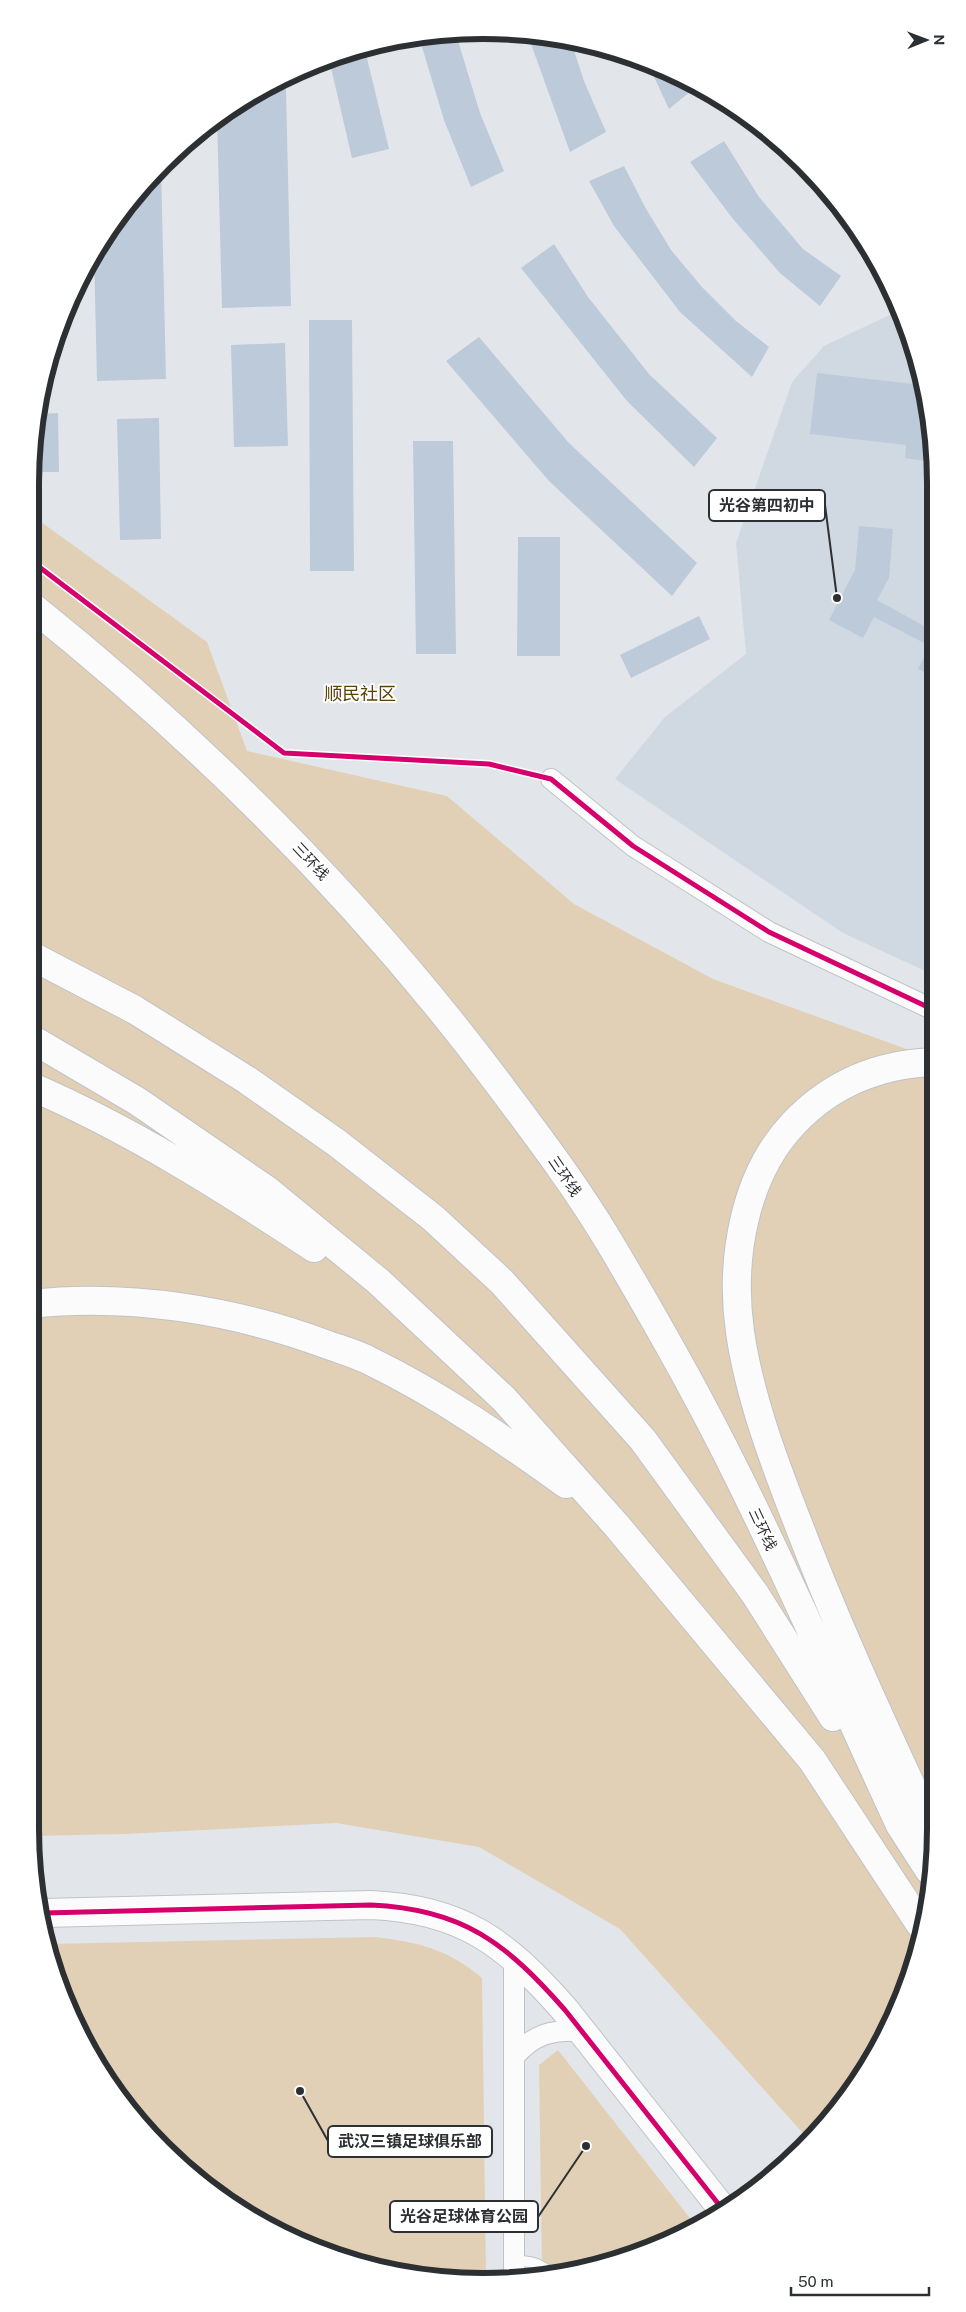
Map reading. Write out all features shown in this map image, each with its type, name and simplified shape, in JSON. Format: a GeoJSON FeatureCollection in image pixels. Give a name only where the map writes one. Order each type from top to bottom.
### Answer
{"type":"FeatureCollection","features":[{"type":"Feature","properties":{"kind":"main road","name":"三环线"},"geometry":{"type":"LineString","coordinates":[[39,612],[102,662],[198,748],[290,838],[377,933],[460,1032],[537,1135],[609,1242],[675,1356],[736,1471],[900,1825],[925,1864]]}},
{"type":"Feature","properties":{"kind":"main road"},"geometry":{"type":"LineString","coordinates":[[39,960],[135,1010],[247,1080],[337,1143],[433,1218],[502,1282],[643,1440],[756,1594],[900,1825]]}},
{"type":"Feature","properties":{"kind":"main road"},"geometry":{"type":"LineString","coordinates":[[39,975],[74,985],[135,1010]]}},
{"type":"Feature","properties":{"kind":"main road"},"geometry":{"type":"LineString","coordinates":[[39,1043],[137,1100],[267,1190],[378,1281],[504,1399],[617,1526],[812,1760],[918,1921]]}},
{"type":"Feature","properties":{"kind":"main road"},"geometry":{"type":"LineString","coordinates":[[927,1062],[908,1063],[872,1071],[839,1086],[809,1107],[784,1134],[764,1164],[750,1198],[741,1240],[738,1282],[740,1330],[749,1377],[786,1492],[836,1622],[927,1820]]}},
{"type":"Feature","properties":{"kind":"main road"},"geometry":{"type":"LineString","coordinates":[[39,1090],[95,1116],[246,1203],[335,1262],[439,1337]]}},
{"type":"Feature","properties":{"kind":"main road"},"geometry":{"type":"LineString","coordinates":[[39,1304],[103,1301],[161,1305],[230,1316],[297,1333],[369,1360],[431,1393],[483,1425],[570,1487],[617,1526]]}},
{"type":"Feature","properties":{"kind":"main road"},"geometry":{"type":"LineString","coordinates":[[39,1318],[103,1301]]}},
{"type":"Feature","properties":{"kind":"main road"},"geometry":{"type":"LineString","coordinates":[[46,1912],[371,1905],[402,1906],[431,1912],[463,1924],[493,1940],[538,1978],[719,2205]]}},
{"type":"Feature","properties":{"kind":"street"},"geometry":{"type":"LineString","coordinates":[[551,779],[633,846],[769,932],[927,1007]]}},
{"type":"Feature","properties":{"kind":"street"},"geometry":{"type":"LineString","coordinates":[[514,1956],[514,2268]]}},
{"type":"Feature","properties":{"kind":"street"},"geometry":{"type":"LineString","coordinates":[[514,2057],[524,2045],[549,2032],[582,2032]]}},
{"type":"Feature","properties":{"kind":"lane"},"geometry":{"type":"LineString","coordinates":[[514,2268],[530,2261],[540,2264],[545,2268]]}},
{"type":"Feature","properties":{"kind":"shaded area"},"geometry":{"type":"Polygon","coordinates":[[[893,313],[904,340],[919,396],[926,454],[927,483],[927,972],[843,933],[615,779],[665,717],[746,654],[736,543],[792,382],[824,346],[893,313]]]}},
{"type":"Feature","properties":{"kind":"shaded area"},"geometry":{"type":"Polygon","coordinates":[[[39,521],[207,642],[247,751],[447,796],[574,904],[713,979],[927,1056],[927,1829],[923,1887],[919,1916],[904,1972],[881,2025],[868,2051],[852,2076],[817,2122],[805,2135],[620,1929],[479,1847],[336,1823],[126,1834],[39,1836],[39,521]]]}},
{"type":"Feature","properties":{"kind":"shaded area"},"geometry":{"type":"Polygon","coordinates":[[[375,1937],[405,1941],[432,1948],[469,1968],[482,1978],[486,2273],[454,2272],[396,2265],[340,2250],[261,2214],[213,2181],[190,2163],[149,2122],[114,2076],[98,2051],[73,1999],[62,1972],[54,1944],[375,1937]]]}},
{"type":"Feature","properties":{"kind":"shaded area"},"geometry":{"type":"Polygon","coordinates":[[[558,2050],[692,2221],[626,2250],[570,2265],[542,2269],[539,2065],[558,2050]]]}},
{"type":"Feature","properties":{"kind":"building"},"geometry":{"type":"Polygon","coordinates":[[[458,40],[480,113],[504,171],[471,187],[444,120],[421,44],[458,40]]]}},
{"type":"Feature","properties":{"kind":"building"},"geometry":{"type":"Polygon","coordinates":[[[530,42],[573,48],[584,81],[606,132],[570,152],[530,42]]]}},
{"type":"Feature","properties":{"kind":"building"},"geometry":{"type":"Polygon","coordinates":[[[366,55],[389,149],[352,158],[331,66],[366,55]]]}},
{"type":"Feature","properties":{"kind":"building"},"geometry":{"type":"Polygon","coordinates":[[[652,73],[691,91],[669,109],[652,73]]]}},
{"type":"Feature","properties":{"kind":"building"},"geometry":{"type":"Polygon","coordinates":[[[278,89],[286,89],[291,306],[222,308],[217,128],[261,98],[278,89]]]}},
{"type":"Feature","properties":{"kind":"building"},"geometry":{"type":"Polygon","coordinates":[[[724,141],[759,197],[803,249],[841,276],[820,306],[780,273],[733,219],[690,162],[724,141]]]}},
{"type":"Feature","properties":{"kind":"building"},"geometry":{"type":"Polygon","coordinates":[[[624,166],[645,207],[671,250],[702,287],[736,321],[769,347],[752,377],[680,312],[614,226],[589,181],[624,166]]]}},
{"type":"Feature","properties":{"kind":"building"},"geometry":{"type":"Polygon","coordinates":[[[161,177],[166,379],[97,381],[94,268],[114,236],[149,190],[161,177]]]}},
{"type":"Feature","properties":{"kind":"building"},"geometry":{"type":"Polygon","coordinates":[[[554,244],[588,297],[649,374],[717,438],[694,467],[627,401],[521,268],[554,244]]]}},
{"type":"Feature","properties":{"kind":"building"},"geometry":{"type":"Polygon","coordinates":[[[864,255],[870,265],[867,266],[864,255]]]}},
{"type":"Feature","properties":{"kind":"building"},"geometry":{"type":"Polygon","coordinates":[[[309,320],[352,320],[354,571],[310,571],[309,320]]]}},
{"type":"Feature","properties":{"kind":"building"},"geometry":{"type":"Polygon","coordinates":[[[479,337],[569,443],[697,563],[672,596],[549,481],[446,361],[479,337]]]}},
{"type":"Feature","properties":{"kind":"building"},"geometry":{"type":"Polygon","coordinates":[[[285,343],[288,446],[234,447],[231,345],[285,343]]]}},
{"type":"Feature","properties":{"kind":"building"},"geometry":{"type":"Polygon","coordinates":[[[817,373],[913,384],[914,376],[919,396],[926,461],[905,458],[906,445],[810,434],[817,373]]]}},
{"type":"Feature","properties":{"kind":"building"},"geometry":{"type":"Polygon","coordinates":[[[58,413],[59,472],[39,472],[45,414],[58,413]]]}},
{"type":"Feature","properties":{"kind":"building"},"geometry":{"type":"Polygon","coordinates":[[[159,418],[161,539],[120,540],[117,419],[159,418]]]}},
{"type":"Feature","properties":{"kind":"building"},"geometry":{"type":"Polygon","coordinates":[[[413,441],[453,441],[456,654],[416,654],[413,441]]]}},
{"type":"Feature","properties":{"kind":"building"},"geometry":{"type":"Polygon","coordinates":[[[859,526],[893,529],[889,578],[877,600],[927,628],[927,644],[874,617],[863,638],[829,620],[855,570],[859,526]]]}},
{"type":"Feature","properties":{"kind":"building"},"geometry":{"type":"Polygon","coordinates":[[[518,537],[560,537],[560,656],[517,656],[518,537]]]}},
{"type":"Feature","properties":{"kind":"building"},"geometry":{"type":"Polygon","coordinates":[[[699,616],[710,639],[631,678],[620,655],[699,616]]]}},
{"type":"Feature","properties":{"kind":"building"},"geometry":{"type":"Polygon","coordinates":[[[927,652],[927,673],[918,669],[927,652]]]}},
{"type":"Feature","properties":{"kind":"cycle path"},"geometry":{"type":"LineString","coordinates":[[39,567],[284,753],[489,764],[551,779],[633,846],[769,932],[927,1007]]}},
{"type":"Feature","properties":{"kind":"cycle path"},"geometry":{"type":"LineString","coordinates":[[47,1913],[371,1905],[403,1908],[457,1922],[502,1948],[543,1986],[565,2010],[719,2205]]}},
{"type":"Feature","properties":{"kind":"place","name":"光谷第四初中"},"geometry":{"type":"Point","coordinates":[837,598]}},
{"type":"Feature","properties":{"kind":"place","name":"武汉三镇足球俱乐部"},"geometry":{"type":"Point","coordinates":[300,2091]}},
{"type":"Feature","properties":{"kind":"place","name":"光谷足球体育公园"},"geometry":{"type":"Point","coordinates":[586,2146]}},
{"type":"Feature","properties":{"kind":"district","name":"顺民社区"},"geometry":{"type":"Point","coordinates":[360,693]}}]}
